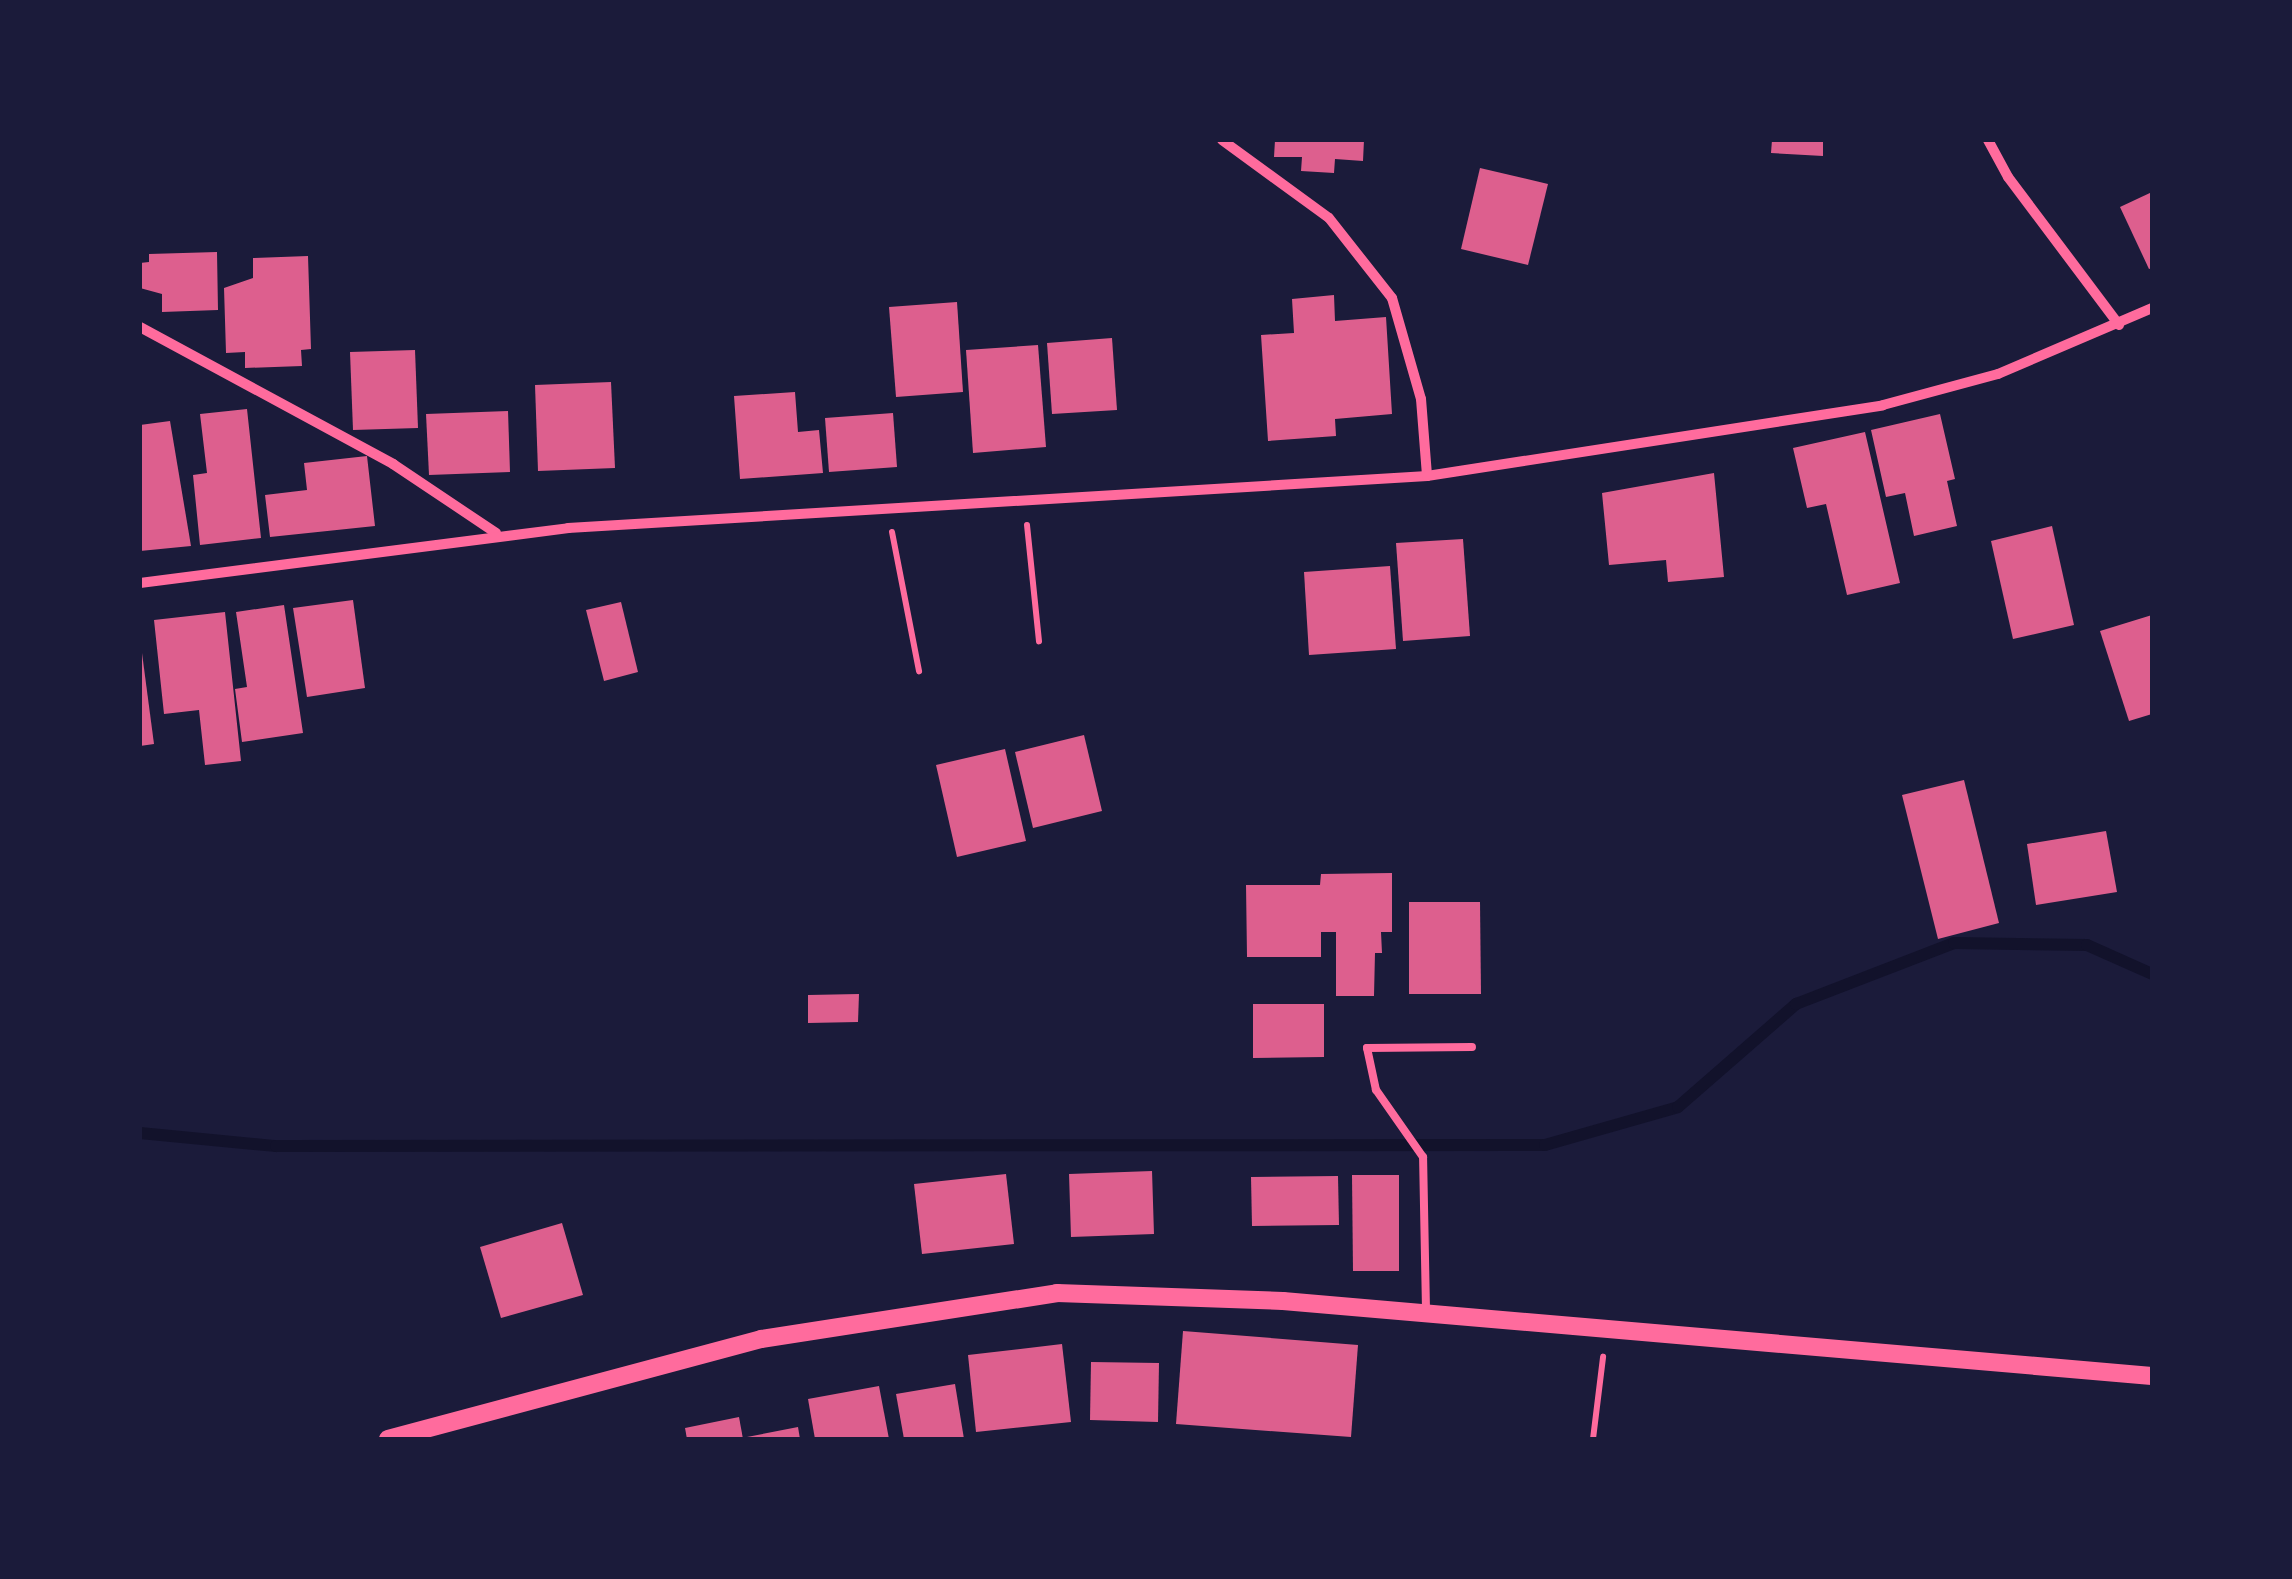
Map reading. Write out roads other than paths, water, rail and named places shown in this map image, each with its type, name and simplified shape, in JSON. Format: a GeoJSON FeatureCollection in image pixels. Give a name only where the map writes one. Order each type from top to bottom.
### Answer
{"type":"FeatureCollection","features":[{"type":"Feature","properties":{"kind":"street"},"geometry":{"type":"LineString","coordinates":[[1222,140],[1329,218],[1392,298],[1420,399],[1427,476]]}},
{"type":"Feature","properties":{"kind":"street"},"geometry":{"type":"LineString","coordinates":[[1988,140],[2008,177],[2119,325]]}},
{"type":"Feature","properties":{"kind":"street"},"geometry":{"type":"LineString","coordinates":[[140,583],[497,534],[1427,476],[1882,405],[1998,374],[2152,308]]}},
{"type":"Feature","properties":{"kind":"street"},"geometry":{"type":"LineString","coordinates":[[140,327],[378,455],[497,534]]}},
{"type":"Feature","properties":{"kind":"street"},"geometry":{"type":"LineString","coordinates":[[388,1439],[668,1359],[964,1303],[1058,1293],[1175,1294],[2152,1376]]}},
{"type":"Feature","properties":{"kind":"lane"},"geometry":{"type":"LineString","coordinates":[[1426,1314],[1424,1157],[1415,1137],[1376,1090],[1366,1048],[1472,1047]]}},
{"type":"Feature","properties":{"kind":"waterway"},"geometry":{"type":"LineString","coordinates":[[140,1133],[276,1146],[1545,1145],[1678,1107],[1796,1004],[1954,943],[2087,945],[2152,974]]}}]}
